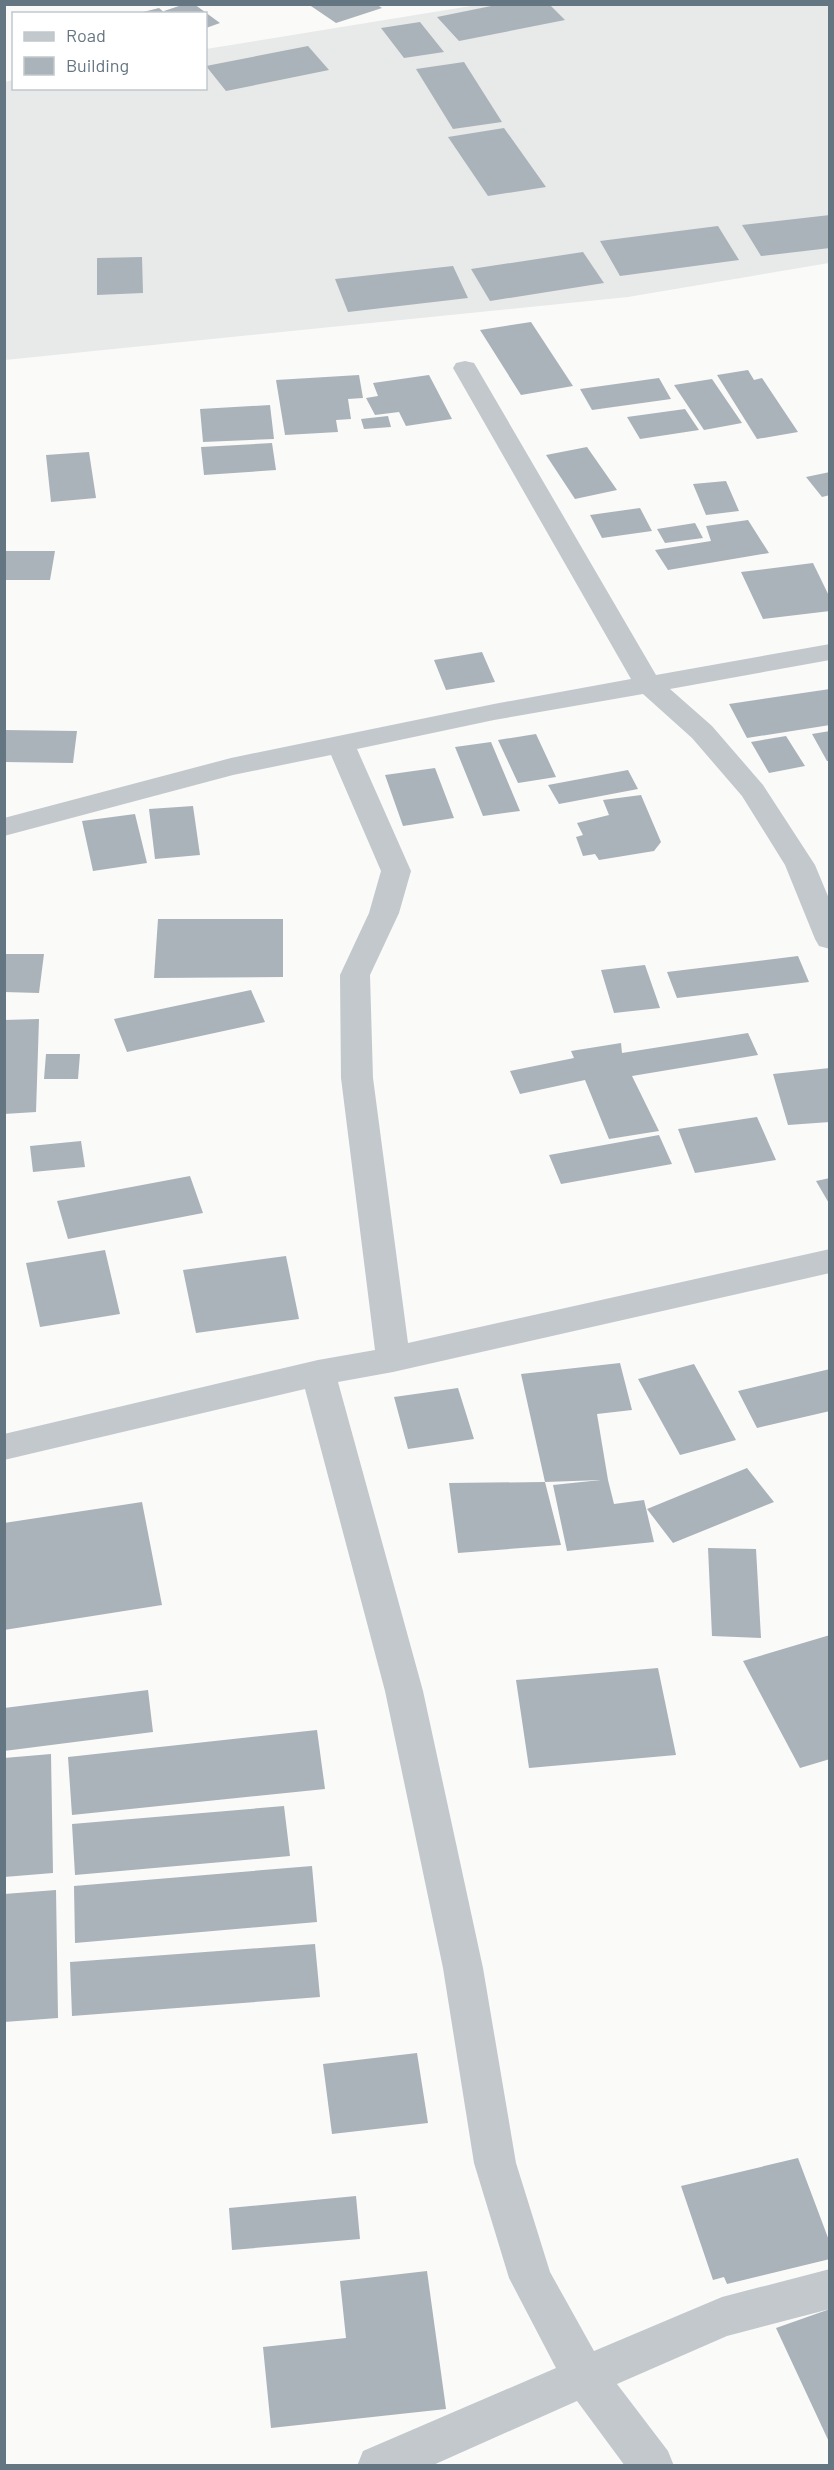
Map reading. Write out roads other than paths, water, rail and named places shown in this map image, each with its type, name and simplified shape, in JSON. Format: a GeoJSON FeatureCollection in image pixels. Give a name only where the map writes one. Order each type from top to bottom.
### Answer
{"type":"FeatureCollection","features":[{"type":"Feature","properties":{"kind":"street"},"geometry":{"type":"LineString","coordinates":[[465,368],[648,684],[702,732],[753,791],[800,865],[830,939]]}},
{"type":"Feature","properties":{"kind":"street"},"geometry":{"type":"LineString","coordinates":[[4,827],[231,767],[648,684],[830,652]]}},
{"type":"Feature","properties":{"kind":"street"},"geometry":{"type":"LineString","coordinates":[[340,744],[396,871],[384,913],[355,975],[357,1078],[393,1359]]}},
{"type":"Feature","properties":{"kind":"street"},"geometry":{"type":"LineString","coordinates":[[4,1447],[318,1373],[393,1359],[830,1261]]}},
{"type":"Feature","properties":{"kind":"street"},"geometry":{"type":"LineString","coordinates":[[318,1373],[404,1691],[463,1968],[495,2163],[530,2278],[585,2377],[652,2466]]}},
{"type":"Feature","properties":{"kind":"street"},"geometry":{"type":"LineString","coordinates":[[379,2466],[722,2317],[830,2289]]}}]}
